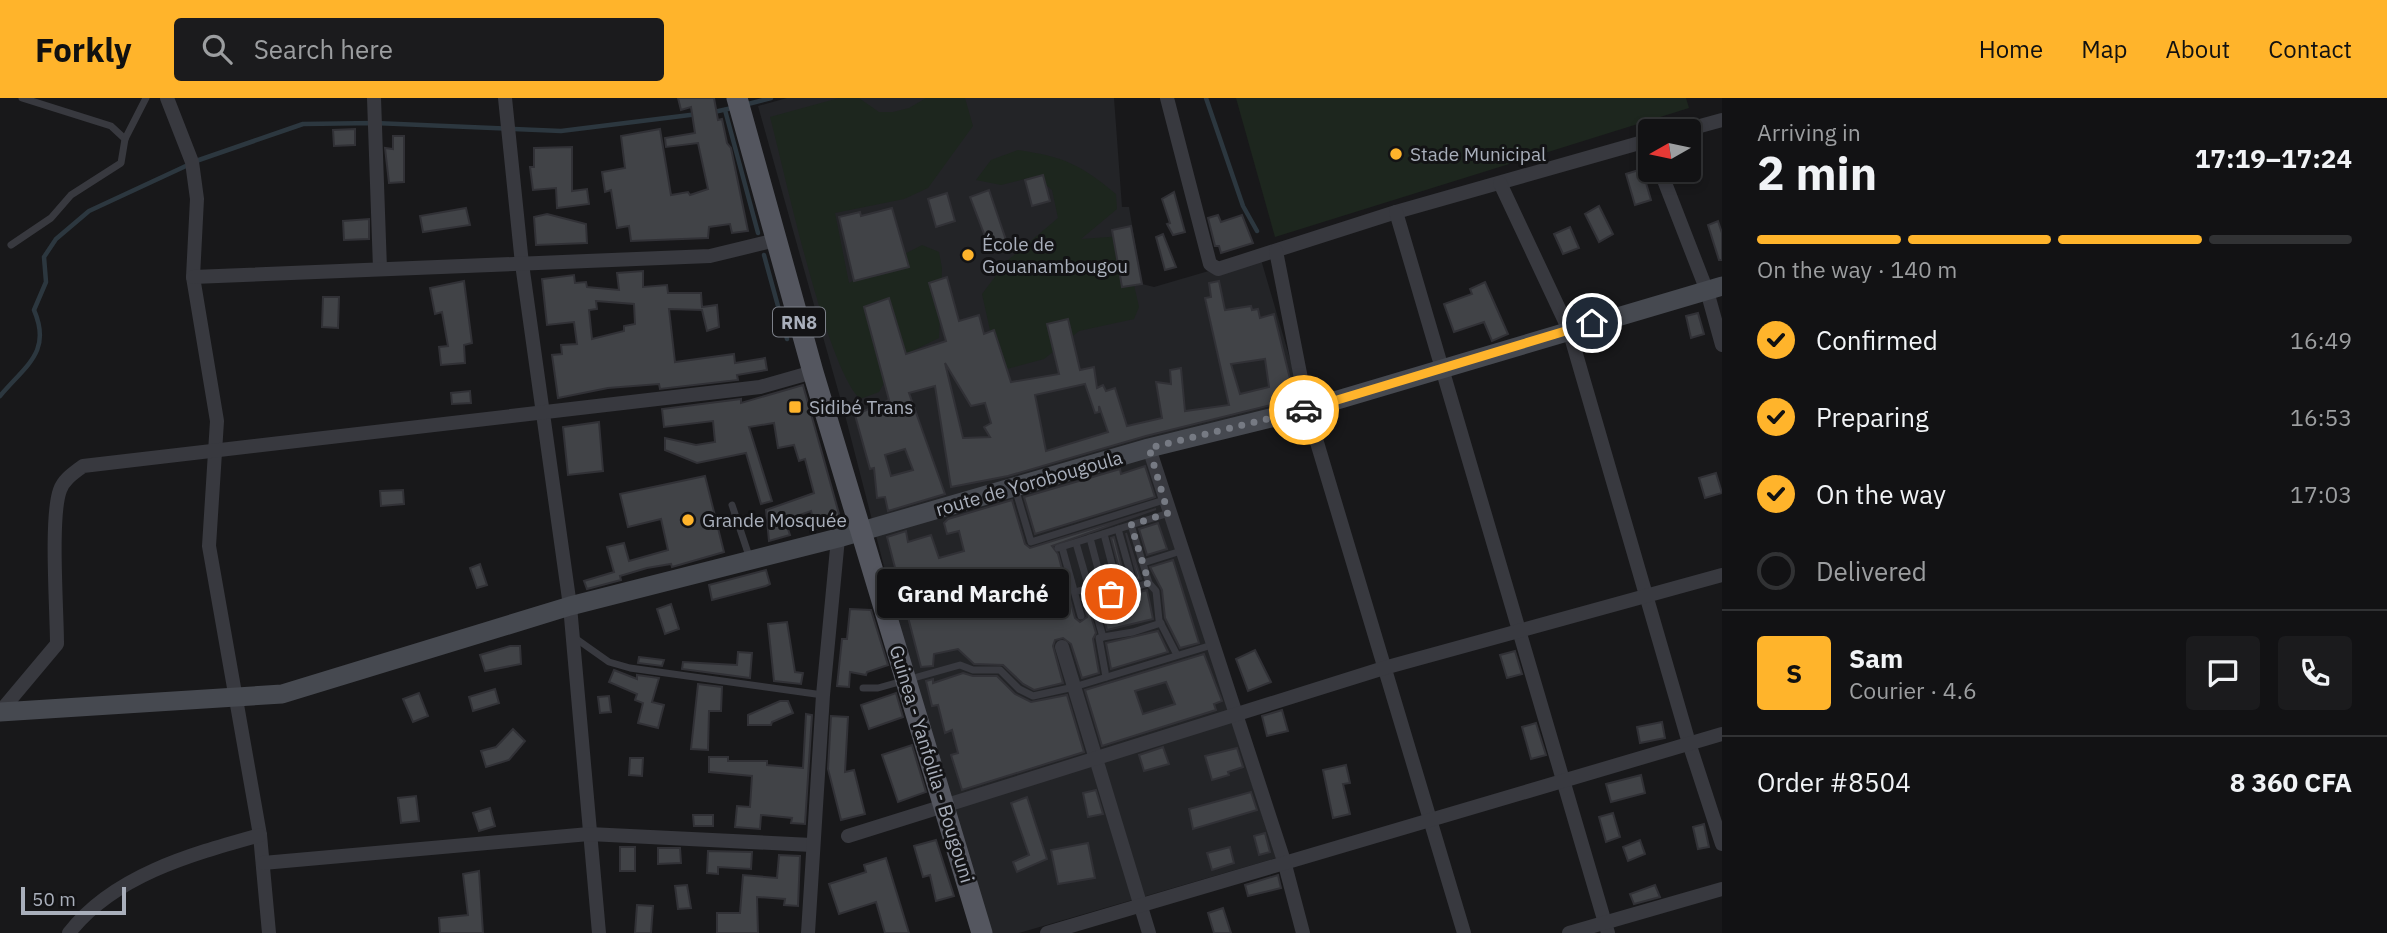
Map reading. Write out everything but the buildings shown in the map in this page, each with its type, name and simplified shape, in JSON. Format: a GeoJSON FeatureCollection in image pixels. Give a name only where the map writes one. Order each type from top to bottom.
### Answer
{"type":"FeatureCollection","features":[{"type":"Feature","properties":{"kind":"main road","name":"Guinea - Yanfolila - Bougouni"},"geometry":{"type":"LineString","coordinates":[[738,104],[813,372],[982,933]]}},
{"type":"Feature","properties":{"kind":"street"},"geometry":{"type":"LineString","coordinates":[[167,98],[192,162],[197,199],[192,277],[217,421],[209,546],[260,835],[270,933]]}},
{"type":"Feature","properties":{"kind":"street"},"geometry":{"type":"LineString","coordinates":[[374,98],[380,269]]}},
{"type":"Feature","properties":{"kind":"street"},"geometry":{"type":"LineString","coordinates":[[505,98],[522,264],[570,606],[600,933]]}},
{"type":"Feature","properties":{"kind":"street"},"geometry":{"type":"LineString","coordinates":[[1167,98],[1210,264],[1219,269],[1395,212],[1638,145]]}},
{"type":"Feature","properties":{"kind":"street"},"geometry":{"type":"LineString","coordinates":[[1701,126],[1722,120]]}},
{"type":"Feature","properties":{"kind":"street"},"geometry":{"type":"LineString","coordinates":[[1665,182],[1714,288],[1722,345]]}},
{"type":"Feature","properties":{"kind":"street"},"geometry":{"type":"LineString","coordinates":[[1500,183],[1569,330],[1689,743],[1722,844]]}},
{"type":"Feature","properties":{"kind":"street"},"geometry":{"type":"LineString","coordinates":[[1395,212],[1439,369],[1606,928]]}},
{"type":"Feature","properties":{"kind":"street"},"geometry":{"type":"LineString","coordinates":[[192,277],[710,256],[776,240]]}},
{"type":"Feature","properties":{"kind":"street"},"geometry":{"type":"LineString","coordinates":[[1276,251],[1307,409],[1464,933]]}},
{"type":"Feature","properties":{"kind":"street","name":"route de Yorobougoula"},"geometry":{"type":"LineString","coordinates":[[0,712],[282,694],[570,606],[838,538],[1149,448],[1307,409],[1714,288]]}},
{"type":"Feature","properties":{"kind":"street"},"geometry":{"type":"LineString","coordinates":[[0,712],[57,644],[57,522],[60,490],[70,476],[83,467],[760,387],[813,372]]}},
{"type":"Feature","properties":{"kind":"street"},"geometry":{"type":"LineString","coordinates":[[1149,448],[1166,507],[1284,861],[1303,933]]}},
{"type":"Feature","properties":{"kind":"street"},"geometry":{"type":"LineString","coordinates":[[808,933],[823,695],[838,538]]}},
{"type":"Feature","properties":{"kind":"street"},"geometry":{"type":"LineString","coordinates":[[848,836],[1384,668],[1722,575]]}},
{"type":"Feature","properties":{"kind":"street"},"geometry":{"type":"LineString","coordinates":[[1062,647],[1149,933]]}},
{"type":"Feature","properties":{"kind":"street"},"geometry":{"type":"LineString","coordinates":[[1047,933],[1722,734]]}},
{"type":"Feature","properties":{"kind":"street"},"geometry":{"type":"LineString","coordinates":[[263,863],[589,834],[812,845]]}},
{"type":"Feature","properties":{"kind":"street"},"geometry":{"type":"LineString","coordinates":[[69,933],[82,916],[131,883],[181,857],[260,835]]}},
{"type":"Feature","properties":{"kind":"street"},"geometry":{"type":"LineString","coordinates":[[1569,933],[1606,928],[1722,889]]}},
{"type":"Feature","properties":{"kind":"lane"},"geometry":{"type":"LineString","coordinates":[[22,98],[111,126],[125,139]]}},
{"type":"Feature","properties":{"kind":"lane"},"geometry":{"type":"LineString","coordinates":[[11,245],[51,218],[71,195],[121,163],[125,139],[146,98]]}},
{"type":"Feature","properties":{"kind":"lane"},"geometry":{"type":"LineString","coordinates":[[1015,487],[1031,541],[1111,517],[1166,507]]}},
{"type":"Feature","properties":{"kind":"lane"},"geometry":{"type":"LineString","coordinates":[[732,505],[751,560]]}},
{"type":"Feature","properties":{"kind":"lane"},"geometry":{"type":"LineString","coordinates":[[1067,546],[1131,525],[1166,507]]}},
{"type":"Feature","properties":{"kind":"lane"},"geometry":{"type":"LineString","coordinates":[[1075,592],[1131,575],[1111,517]]}},
{"type":"Feature","properties":{"kind":"lane"},"geometry":{"type":"LineString","coordinates":[[1131,525],[1149,583],[1159,603],[1157,607],[1161,623],[1177,655]]}},
{"type":"Feature","properties":{"kind":"lane"},"geometry":{"type":"LineString","coordinates":[[1065,531],[1081,616]]}},
{"type":"Feature","properties":{"kind":"lane"},"geometry":{"type":"LineString","coordinates":[[1104,534],[1116,580]]}},
{"type":"Feature","properties":{"kind":"lane"},"geometry":{"type":"LineString","coordinates":[[1090,538],[1102,584]]}},
{"type":"Feature","properties":{"kind":"lane"},"geometry":{"type":"LineString","coordinates":[[1067,546],[1088,588],[1103,637]]}},
{"type":"Feature","properties":{"kind":"lane"},"geometry":{"type":"LineString","coordinates":[[1143,562],[1181,551]]}},
{"type":"Feature","properties":{"kind":"lane"},"geometry":{"type":"LineString","coordinates":[[1092,600],[1149,583]]}},
{"type":"Feature","properties":{"kind":"lane"},"geometry":{"type":"LineString","coordinates":[[1106,677],[1099,638],[1133,632],[1161,623]]}},
{"type":"Feature","properties":{"kind":"lane"},"geometry":{"type":"LineString","coordinates":[[572,636],[593,653],[630,668],[823,695]]}},
{"type":"Feature","properties":{"kind":"lane"},"geometry":{"type":"LineString","coordinates":[[863,688],[878,688],[960,665],[974,670],[1000,670],[1019,689],[1033,696],[1074,687],[1212,645]]}},
{"type":"Feature","properties":{"kind":"shaded area"},"geometry":{"type":"Polygon","coordinates":[[[787,98],[1114,98],[1122,207],[1129,207],[1142,284],[1154,287],[1260,256],[1304,407],[1142,445],[1276,858],[1019,933],[986,933],[916,691],[845,415],[758,106],[787,98]]]}},
{"type":"Feature","properties":{"kind":"shaded area"},"geometry":{"type":"Polygon","coordinates":[[[839,98],[859,98],[879,112],[893,112],[909,108],[926,98],[965,98],[973,126],[928,188],[904,199],[835,213],[849,283],[922,245],[939,252],[942,268],[939,338],[898,358],[879,392],[860,399],[847,380],[821,310],[770,117],[839,98]]]}},
{"type":"Feature","properties":{"kind":"shaded area","name":"Stade Municipal"},"geometry":{"type":"Polygon","coordinates":[[[1236,98],[1686,98],[1689,108],[1654,119],[1638,119],[1638,124],[1275,237],[1236,98]]]}},
{"type":"Feature","properties":{"kind":"shaded area"},"geometry":{"type":"Polygon","coordinates":[[[1018,150],[1071,163],[1116,194],[1117,209],[1081,239],[1123,236],[1139,307],[1134,319],[1079,331],[1044,359],[999,371],[982,294],[1007,261],[1058,218],[1052,190],[1036,176],[1001,185],[976,180],[991,160],[1018,150]]]}},
{"type":"Feature","properties":{"kind":"waterway"},"geometry":{"type":"LineString","coordinates":[[744,105],[771,98]]}},
{"type":"Feature","properties":{"kind":"waterway"},"geometry":{"type":"LineString","coordinates":[[1206,98],[1243,206],[1257,231]]}},
{"type":"Feature","properties":{"kind":"waterway"},"geometry":{"type":"LineString","coordinates":[[714,112],[732,108]]}},
{"type":"Feature","properties":{"kind":"waterway"},"geometry":{"type":"LineString","coordinates":[[725,110],[758,233]]}},
{"type":"Feature","properties":{"kind":"waterway"},"geometry":{"type":"LineString","coordinates":[[196,161],[303,124],[375,123],[561,131],[698,114]]}},
{"type":"Feature","properties":{"kind":"waterway"},"geometry":{"type":"LineString","coordinates":[[0,396],[34,357],[38,347],[39,324],[34,310],[46,282],[44,257],[56,239],[89,211],[188,165]]}},
{"type":"Feature","properties":{"kind":"waterway"},"geometry":{"type":"LineString","coordinates":[[764,255],[787,339]]}},
{"type":"Feature","properties":{"kind":"way so far"},"geometry":{"type":"LineString","coordinates":[[1111,594],[1149,583],[1131,525],[1168,513],[1149,448],[1304,410]]}},
{"type":"Feature","properties":{"kind":"place","name":"Stade Municipal"},"geometry":{"type":"Point","coordinates":[1396,154]}},
{"type":"Feature","properties":{"kind":"place","name":"École de Gouanambougou"},"geometry":{"type":"Point","coordinates":[968,255]}},
{"type":"Feature","properties":{"kind":"place","name":"Sidibé Trans"},"geometry":{"type":"Point","coordinates":[795,407]}},
{"type":"Feature","properties":{"kind":"place","name":"Grande Mosquée"},"geometry":{"type":"Point","coordinates":[688,520]}},
{"type":"Feature","properties":{"kind":"place","name":"Grand Marché"},"geometry":{"type":"Point","coordinates":[1111,594]}},
{"type":"Feature","properties":{"kind":"route"},"geometry":{"type":"LineString","coordinates":[[1304,410],[1592,323]]}}]}
